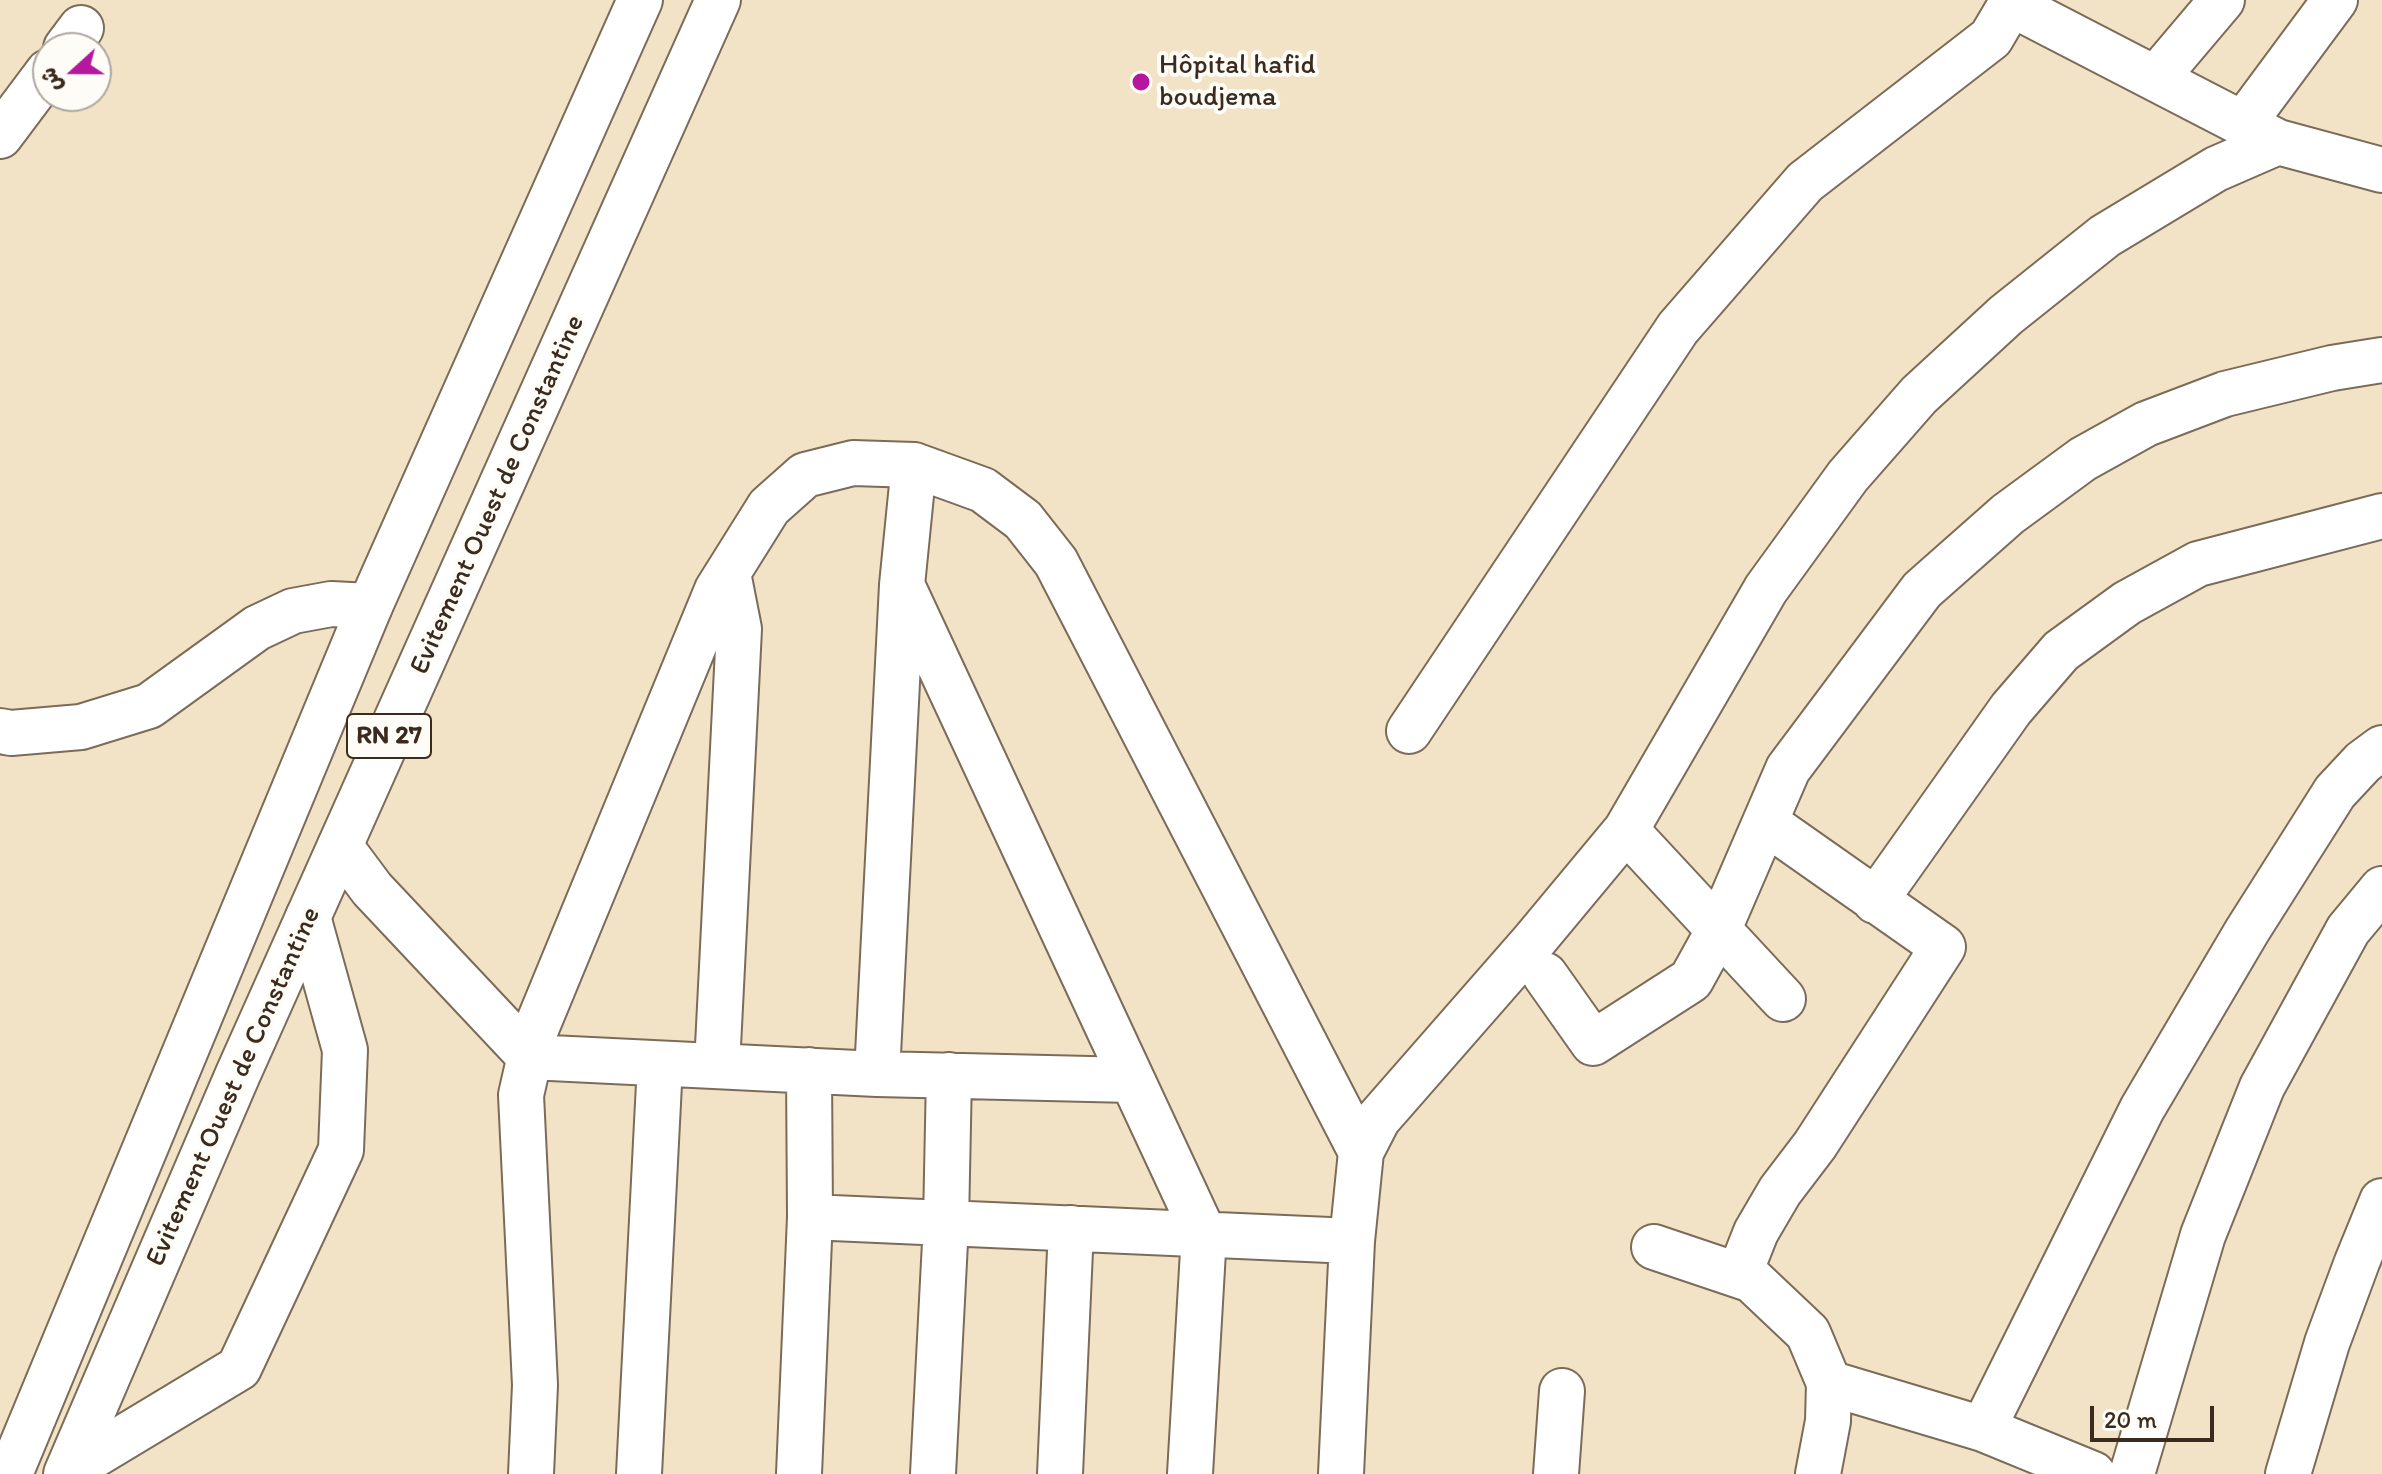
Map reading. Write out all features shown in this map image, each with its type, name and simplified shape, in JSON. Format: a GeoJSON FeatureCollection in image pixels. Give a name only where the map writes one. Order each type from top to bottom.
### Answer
{"type":"FeatureCollection","features":[{"type":"Feature","properties":{"kind":"main road","name":"Evitement Ouest de Constantine"},"geometry":{"type":"LineString","coordinates":[[10,1474],[370,606],[640,0]]}},
{"type":"Feature","properties":{"kind":"main road","name":"Evitement Ouest de Constantine"},"geometry":{"type":"LineString","coordinates":[[67,1473],[308,917],[718,0]]}},
{"type":"Feature","properties":{"kind":"main road"},"geometry":{"type":"LineString","coordinates":[[2156,78],[2222,0]]}},
{"type":"Feature","properties":{"kind":"main road"},"geometry":{"type":"LineString","coordinates":[[1349,1473],[1352,1241],[1361,1152],[1378,1119],[1626,830],[1766,589],[1848,476],[1919,395],[2006,315],[2105,236],[2216,169],[2260,133],[2335,0]]}},
{"type":"Feature","properties":{"kind":"main road"},"geometry":{"type":"LineString","coordinates":[[1409,731],[1678,328],[1805,182],[1991,38],[2010,2],[2260,133],[2382,170]]}},
{"type":"Feature","properties":{"kind":"main road"},"geometry":{"type":"LineString","coordinates":[[0,136],[32,93]]}},
{"type":"Feature","properties":{"kind":"main road"},"geometry":{"type":"LineString","coordinates":[[1545,975],[1593,1043],[1691,980],[1718,931],[1788,769],[1922,590],[2008,514],[2083,459],[2146,424],[2225,394],[2332,368],[2382,360]]}},
{"type":"Feature","properties":{"kind":"main road"},"geometry":{"type":"LineString","coordinates":[[531,1474],[535,1385],[521,1095],[536,1029],[717,590],[769,507],[805,475],[853,463],[914,465],[983,490],[1023,520],[1056,562],[1361,1152]]}},
{"type":"Feature","properties":{"kind":"main road"},"geometry":{"type":"LineString","coordinates":[[877,1074],[902,585],[914,465]]}},
{"type":"Feature","properties":{"kind":"main road"},"geometry":{"type":"LineString","coordinates":[[1875,901],[2011,709],[2061,651],[2127,603],[2198,564],[2382,516]]}},
{"type":"Feature","properties":{"kind":"main road"},"geometry":{"type":"LineString","coordinates":[[717,1066],[739,629],[728,573]]}},
{"type":"Feature","properties":{"kind":"main road"},"geometry":{"type":"LineString","coordinates":[[902,585],[1204,1234],[1190,1474]]}},
{"type":"Feature","properties":{"kind":"main road"},"geometry":{"type":"LineString","coordinates":[[0,731],[11,733],[81,727],[149,706],[257,628],[293,611],[331,604],[370,606]]}},
{"type":"Feature","properties":{"kind":"main road"},"geometry":{"type":"LineString","coordinates":[[1983,1429],[2142,1109],[2174,1054],[2335,792],[2363,762],[2382,748]]}},
{"type":"Feature","properties":{"kind":"main road"},"geometry":{"type":"LineString","coordinates":[[1739,1275],[1756,1232],[1780,1191],[1815,1145],[1943,947],[1765,822]]}},
{"type":"Feature","properties":{"kind":"main road"},"geometry":{"type":"LineString","coordinates":[[1626,830],[1783,999]]}},
{"type":"Feature","properties":{"kind":"main road"},"geometry":{"type":"LineString","coordinates":[[340,846],[372,889],[530,1057],[877,1074],[1132,1080]]}},
{"type":"Feature","properties":{"kind":"main road"},"geometry":{"type":"LineString","coordinates":[[2132,1474],[2203,1235],[2262,1087],[2348,930],[2382,889]]}},
{"type":"Feature","properties":{"kind":"main road"},"geometry":{"type":"LineString","coordinates":[[67,1473],[239,1368],[341,1150],[345,1050],[308,917]]}},
{"type":"Feature","properties":{"kind":"main road"},"geometry":{"type":"LineString","coordinates":[[639,1474],[660,1064]]}},
{"type":"Feature","properties":{"kind":"main road"},"geometry":{"type":"LineString","coordinates":[[799,1474],[810,1217],[809,1070]]}},
{"type":"Feature","properties":{"kind":"main road"},"geometry":{"type":"LineString","coordinates":[[933,1474],[946,1223],[949,1075]]}},
{"type":"Feature","properties":{"kind":"main road"},"geometry":{"type":"LineString","coordinates":[[2288,1474],[2327,1343],[2382,1201]]}},
{"type":"Feature","properties":{"kind":"main road"},"geometry":{"type":"LineString","coordinates":[[810,1217],[1352,1241]]}},
{"type":"Feature","properties":{"kind":"main road"},"geometry":{"type":"LineString","coordinates":[[1060,1474],[1071,1228]]}},
{"type":"Feature","properties":{"kind":"main road"},"geometry":{"type":"LineString","coordinates":[[1654,1247],[1752,1280],[1808,1333],[1829,1383],[1828,1421],[1818,1474]]}},
{"type":"Feature","properties":{"kind":"main road"},"geometry":{"type":"LineString","coordinates":[[1829,1383],[1983,1429],[2093,1474]]}},
{"type":"Feature","properties":{"kind":"main road"},"geometry":{"type":"LineString","coordinates":[[1556,1474],[1562,1391]]}},
{"type":"Feature","properties":{"kind":"place","name":"Hôpital hafid boudjema"},"geometry":{"type":"Point","coordinates":[1141,82]}}]}
